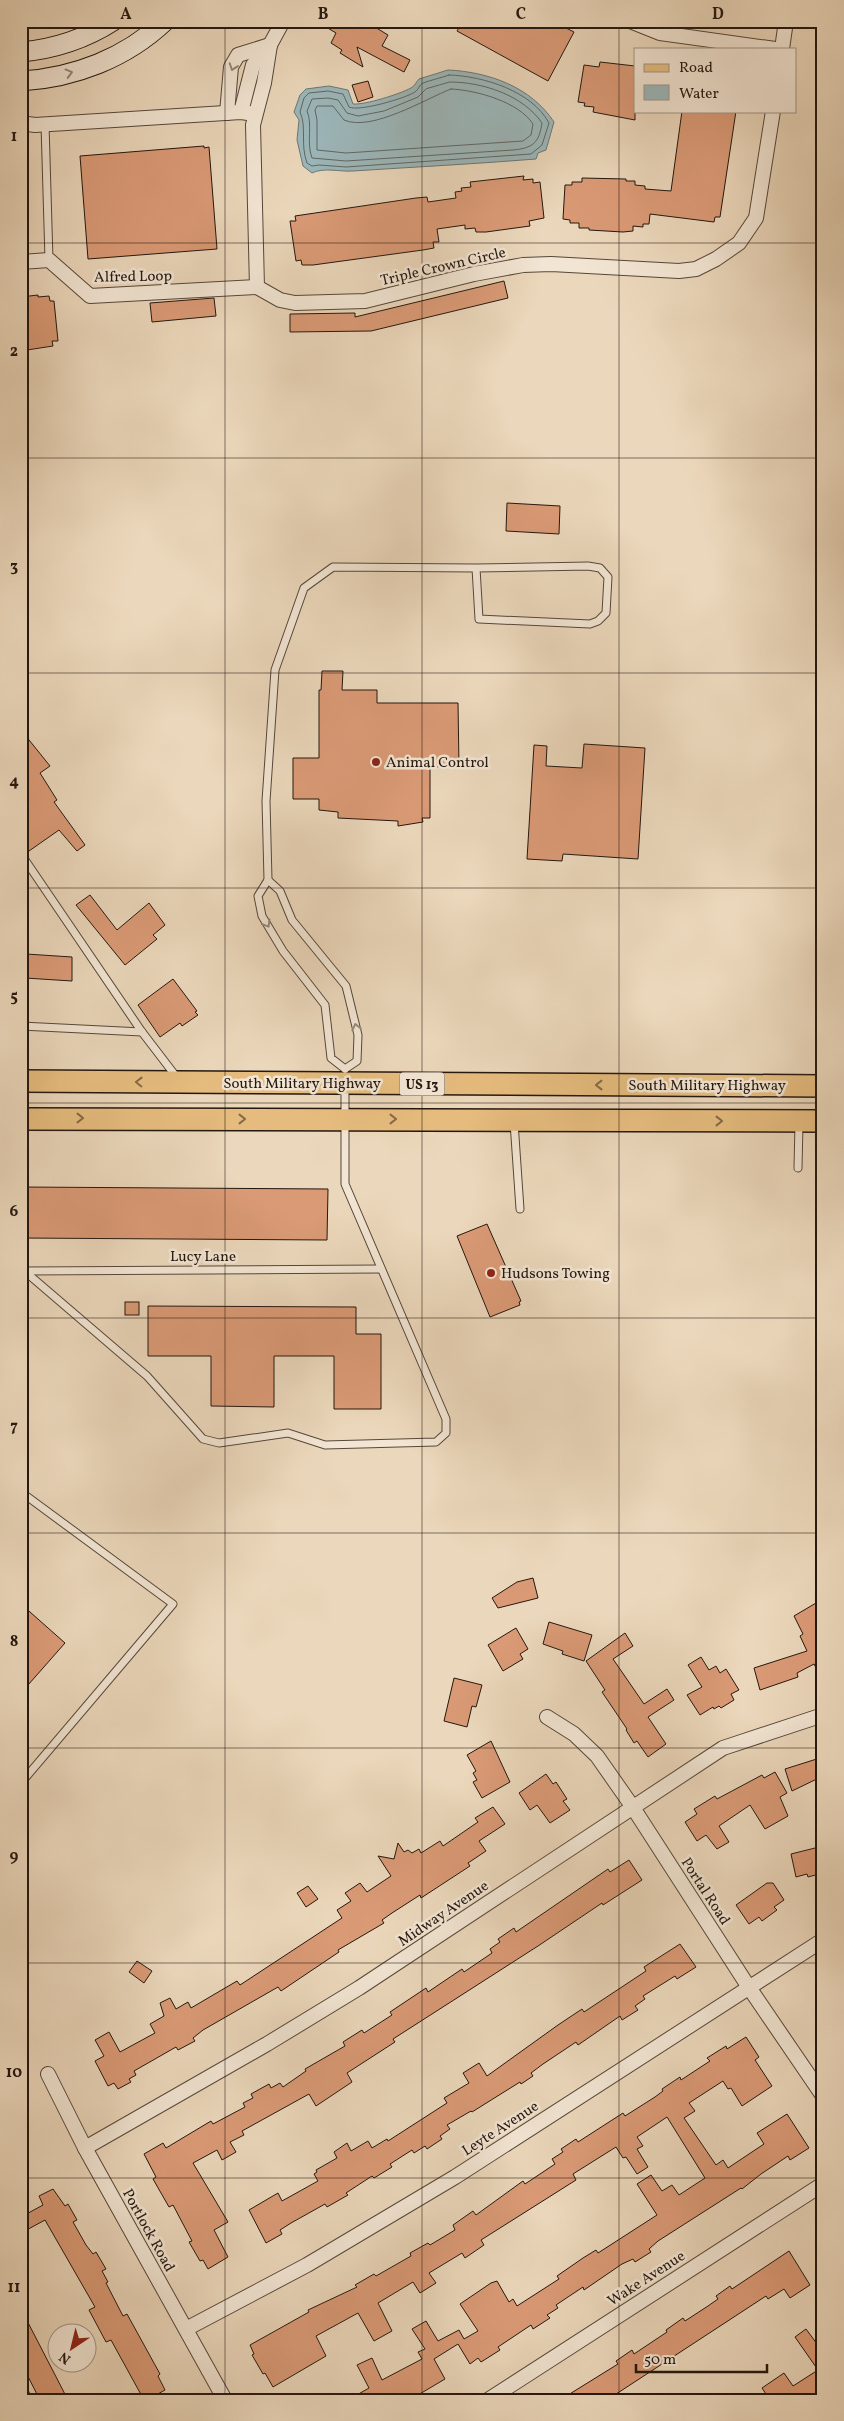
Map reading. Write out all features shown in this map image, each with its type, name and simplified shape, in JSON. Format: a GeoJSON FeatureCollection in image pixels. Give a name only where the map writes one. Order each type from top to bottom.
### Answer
{"type":"FeatureCollection","features":[{"type":"Feature","properties":{"kind":"main road","name":"South Military Highway"},"geometry":{"type":"LineString","coordinates":[[21,1081],[181,1083],[345,1076],[823,1086]]}},
{"type":"Feature","properties":{"kind":"main road"},"geometry":{"type":"LineString","coordinates":[[21,1119],[823,1121]]}},
{"type":"Feature","properties":{"kind":"street"},"geometry":{"type":"LineString","coordinates":[[21,52],[65,44],[92,34],[113,21]]}},
{"type":"Feature","properties":{"kind":"street"},"geometry":{"type":"LineString","coordinates":[[21,81],[64,74],[95,66],[124,52],[151,34],[165,21]]}},
{"type":"Feature","properties":{"kind":"street"},"geometry":{"type":"LineString","coordinates":[[234,112],[253,65],[270,45],[283,21]]}},
{"type":"Feature","properties":{"kind":"street"},"geometry":{"type":"LineString","coordinates":[[630,21],[660,33],[768,48]]}},
{"type":"Feature","properties":{"kind":"street"},"geometry":{"type":"LineString","coordinates":[[782,48],[786,21]]}},
{"type":"Feature","properties":{"kind":"street"},"geometry":{"type":"LineString","coordinates":[[234,112],[231,67],[238,55],[270,45]]}},
{"type":"Feature","properties":{"kind":"street"},"geometry":{"type":"LineString","coordinates":[[257,286],[252,125],[270,54],[270,45]]}},
{"type":"Feature","properties":{"kind":"street"},"geometry":{"type":"LineString","coordinates":[[21,123],[45,124],[234,112],[255,114]]}},
{"type":"Feature","properties":{"kind":"street","name":"Triple Crown Circle"},"geometry":{"type":"LineString","coordinates":[[257,286],[280,300],[295,303],[365,301],[474,274],[523,265],[696,269],[716,259],[739,243],[756,218],[773,112]]}},
{"type":"Feature","properties":{"kind":"street"},"geometry":{"type":"LineString","coordinates":[[21,262],[49,260]]}},
{"type":"Feature","properties":{"kind":"street","name":"Alfred Loop"},"geometry":{"type":"LineString","coordinates":[[49,260],[90,296],[257,286]]}},
{"type":"Feature","properties":{"kind":"street","name":"Midway Avenue"},"geometry":{"type":"LineString","coordinates":[[85,2148],[267,2044],[359,1988],[722,1748],[823,1715]]}},
{"type":"Feature","properties":{"kind":"street","name":"Portal Road"},"geometry":{"type":"LineString","coordinates":[[547,1718],[574,1734],[596,1756],[632,1806],[748,1986],[823,2096]]}},
{"type":"Feature","properties":{"kind":"street","name":"Leyte Avenue"},"geometry":{"type":"LineString","coordinates":[[186,2330],[308,2265],[455,2177],[748,1986],[823,1940]]}},
{"type":"Feature","properties":{"kind":"street","name":"Portlock Road"},"geometry":{"type":"LineString","coordinates":[[48,2074],[85,2148],[224,2400]]}},
{"type":"Feature","properties":{"kind":"street","name":"Wake Avenue"},"geometry":{"type":"LineString","coordinates":[[488,2400],[823,2184]]}},
{"type":"Feature","properties":{"kind":"lane"},"geometry":{"type":"LineString","coordinates":[[45,124],[49,260]]}},
{"type":"Feature","properties":{"kind":"lane"},"geometry":{"type":"LineString","coordinates":[[345,1076],[331,1058],[325,1005],[283,951],[262,916],[258,896],[268,880],[266,801],[275,670],[304,588],[333,567],[476,568],[588,566],[600,568],[608,577],[606,613],[598,621],[590,624],[479,619],[476,568]]}},
{"type":"Feature","properties":{"kind":"lane"},"geometry":{"type":"LineString","coordinates":[[21,854],[142,1032],[181,1083]]}},
{"type":"Feature","properties":{"kind":"lane"},"geometry":{"type":"LineString","coordinates":[[23,1270],[147,1376],[203,1440],[219,1443],[288,1433],[325,1445],[436,1442],[446,1433],[446,1419],[345,1184],[345,1076],[357,1061],[358,1035],[346,986],[292,920],[280,891],[268,880]]}},
{"type":"Feature","properties":{"kind":"lane"},"geometry":{"type":"LineString","coordinates":[[21,1026],[142,1032]]}},
{"type":"Feature","properties":{"kind":"lane"},"geometry":{"type":"LineString","coordinates":[[514,1120],[520,1209]]}},
{"type":"Feature","properties":{"kind":"lane"},"geometry":{"type":"LineString","coordinates":[[798,1168],[799,1121]]}},
{"type":"Feature","properties":{"kind":"lane","name":"Lucy Lane"},"geometry":{"type":"LineString","coordinates":[[23,1270],[381,1269]]}},
{"type":"Feature","properties":{"kind":"lane"},"geometry":{"type":"LineString","coordinates":[[21,1492],[173,1604],[21,1783]]}},
{"type":"Feature","properties":{"kind":"lane"},"geometry":{"type":"LineString","coordinates":[[21,2386],[28,2400]]}},
{"type":"Feature","properties":{"kind":"water"},"geometry":{"type":"Polygon","coordinates":[[[448,70],[463,71],[493,78],[534,99],[554,122],[546,150],[538,153],[536,159],[467,164],[353,171],[327,170],[312,173],[303,166],[297,140],[299,120],[294,112],[300,95],[306,89],[329,86],[348,90],[353,104],[358,104],[399,93],[412,87],[419,79],[448,70]]]}},
{"type":"Feature","properties":{"kind":"building"},"geometry":{"type":"Polygon","coordinates":[[[316,21],[365,21],[388,35],[382,46],[410,60],[404,72],[357,47],[363,67],[340,53],[342,50],[331,43],[336,33],[316,21]]]}},
{"type":"Feature","properties":{"kind":"building"},"geometry":{"type":"Polygon","coordinates":[[[463,21],[552,21],[574,32],[548,81],[457,31],[463,21]]]}},
{"type":"Feature","properties":{"kind":"building"},"geometry":{"type":"Polygon","coordinates":[[[600,62],[634,66],[635,120],[593,112],[594,107],[584,106],[585,103],[578,102],[584,65],[599,67],[600,62]]]}},
{"type":"Feature","properties":{"kind":"building"},"geometry":{"type":"Polygon","coordinates":[[[368,81],[373,97],[358,102],[352,85],[368,81]]]}},
{"type":"Feature","properties":{"kind":"building"},"geometry":{"type":"Polygon","coordinates":[[[682,112],[736,112],[720,217],[715,217],[714,222],[650,214],[649,224],[643,224],[643,227],[633,226],[633,231],[623,232],[579,228],[579,223],[570,223],[570,220],[563,219],[565,185],[572,185],[572,182],[582,182],[582,178],[626,179],[626,181],[635,181],[635,185],[645,186],[645,189],[671,191],[682,112]]]}},
{"type":"Feature","properties":{"kind":"building"},"geometry":{"type":"Polygon","coordinates":[[[204,146],[204,148],[209,147],[217,249],[88,259],[80,156],[204,146]]]}},
{"type":"Feature","properties":{"kind":"building"},"geometry":{"type":"Polygon","coordinates":[[[524,176],[523,180],[533,179],[533,183],[540,182],[544,218],[529,221],[530,226],[486,232],[476,232],[475,228],[465,229],[465,225],[437,229],[439,242],[433,242],[434,248],[313,265],[302,265],[301,260],[296,261],[290,221],[296,221],[295,216],[416,198],[427,197],[428,202],[456,198],[455,192],[462,191],[461,188],[471,187],[470,182],[524,176]]]}},
{"type":"Feature","properties":{"kind":"building"},"geometry":{"type":"Polygon","coordinates":[[[504,281],[508,298],[371,331],[290,332],[290,314],[355,313],[355,317],[504,281]]]}},
{"type":"Feature","properties":{"kind":"building"},"geometry":{"type":"Polygon","coordinates":[[[38,295],[38,297],[49,296],[50,301],[54,301],[58,341],[52,341],[53,346],[27,350],[27,347],[21,348],[21,297],[38,295]]]}},
{"type":"Feature","properties":{"kind":"building"},"geometry":{"type":"Polygon","coordinates":[[[214,298],[216,316],[152,322],[150,303],[214,298]]]}},
{"type":"Feature","properties":{"kind":"building"},"geometry":{"type":"Polygon","coordinates":[[[507,503],[560,506],[559,534],[506,531],[507,503]]]}},
{"type":"Feature","properties":{"kind":"building","name":"Animal Control"},"geometry":{"type":"Polygon","coordinates":[[[322,671],[343,671],[342,690],[377,690],[377,703],[458,703],[459,766],[430,767],[430,818],[422,818],[423,822],[398,826],[398,821],[338,818],[338,812],[319,810],[319,799],[293,799],[293,758],[319,758],[319,690],[321,690],[322,671]]]}},
{"type":"Feature","properties":{"kind":"building"},"geometry":{"type":"Polygon","coordinates":[[[21,730],[50,766],[40,773],[57,800],[54,802],[85,845],[77,851],[59,830],[29,851],[21,840],[21,730]]]}},
{"type":"Feature","properties":{"kind":"building"},"geometry":{"type":"Polygon","coordinates":[[[584,744],[645,748],[638,859],[563,854],[562,861],[527,859],[534,745],[547,746],[546,766],[582,768],[584,744]]]}},
{"type":"Feature","properties":{"kind":"building"},"geometry":{"type":"Polygon","coordinates":[[[90,895],[117,930],[149,903],[165,925],[153,935],[157,939],[125,965],[76,905],[90,895]]]}},
{"type":"Feature","properties":{"kind":"building"},"geometry":{"type":"Polygon","coordinates":[[[26,954],[72,957],[72,981],[25,978],[26,954]]]}},
{"type":"Feature","properties":{"kind":"building"},"geometry":{"type":"Polygon","coordinates":[[[173,979],[198,1015],[182,1026],[180,1023],[160,1037],[138,1005],[173,979]]]}},
{"type":"Feature","properties":{"kind":"building"},"geometry":{"type":"Polygon","coordinates":[[[21,1187],[328,1189],[327,1240],[21,1238],[21,1187]]]}},
{"type":"Feature","properties":{"kind":"building","name":"Hudsons Towing"},"geometry":{"type":"Polygon","coordinates":[[[487,1224],[521,1301],[519,1302],[520,1305],[490,1317],[457,1236],[487,1224]]]}},
{"type":"Feature","properties":{"kind":"building"},"geometry":{"type":"Polygon","coordinates":[[[125,1302],[139,1302],[139,1315],[125,1315],[125,1302]]]}},
{"type":"Feature","properties":{"kind":"building"},"geometry":{"type":"Polygon","coordinates":[[[148,1306],[356,1307],[356,1334],[381,1334],[381,1409],[334,1409],[334,1356],[274,1356],[274,1407],[211,1406],[211,1356],[148,1356],[148,1306]]]}},
{"type":"Feature","properties":{"kind":"building"},"geometry":{"type":"Polygon","coordinates":[[[533,1578],[538,1598],[498,1608],[492,1598],[517,1582],[533,1578]]]}},
{"type":"Feature","properties":{"kind":"building"},"geometry":{"type":"Polygon","coordinates":[[[816,1603],[823,1617],[823,1681],[814,1664],[797,1673],[798,1677],[760,1690],[754,1668],[807,1651],[800,1636],[803,1634],[794,1616],[816,1603]]]}},
{"type":"Feature","properties":{"kind":"building"},"geometry":{"type":"Polygon","coordinates":[[[21,1604],[65,1643],[21,1693],[21,1604]]]}},
{"type":"Feature","properties":{"kind":"building"},"geometry":{"type":"Polygon","coordinates":[[[549,1622],[592,1635],[584,1661],[562,1654],[563,1651],[543,1644],[549,1622]]]}},
{"type":"Feature","properties":{"kind":"building"},"geometry":{"type":"Polygon","coordinates":[[[516,1628],[528,1649],[520,1654],[523,1659],[503,1671],[488,1645],[516,1628]]]}},
{"type":"Feature","properties":{"kind":"building"},"geometry":{"type":"Polygon","coordinates":[[[625,1633],[633,1646],[613,1659],[644,1704],[667,1689],[674,1700],[648,1717],[666,1744],[648,1757],[637,1741],[634,1743],[627,1729],[602,1692],[605,1690],[586,1661],[625,1633]]]}},
{"type":"Feature","properties":{"kind":"building"},"geometry":{"type":"Polygon","coordinates":[[[701,1657],[709,1670],[716,1666],[720,1673],[726,1669],[739,1690],[731,1694],[734,1700],[721,1708],[719,1706],[714,1709],[713,1707],[700,1715],[687,1695],[702,1687],[688,1665],[701,1657]]]}},
{"type":"Feature","properties":{"kind":"building"},"geometry":{"type":"Polygon","coordinates":[[[454,1678],[482,1685],[476,1707],[472,1706],[467,1727],[444,1721],[454,1678]]]}},
{"type":"Feature","properties":{"kind":"building"},"geometry":{"type":"Polygon","coordinates":[[[491,1741],[510,1782],[482,1798],[473,1782],[477,1780],[473,1773],[476,1771],[467,1755],[491,1741]]]}},
{"type":"Feature","properties":{"kind":"building"},"geometry":{"type":"Polygon","coordinates":[[[823,1757],[823,1776],[792,1791],[785,1769],[823,1757]]]}},
{"type":"Feature","properties":{"kind":"building"},"geometry":{"type":"Polygon","coordinates":[[[775,1772],[787,1793],[780,1797],[788,1816],[765,1829],[750,1805],[719,1826],[729,1842],[717,1849],[706,1835],[697,1841],[685,1822],[697,1814],[694,1809],[715,1796],[717,1799],[762,1775],[764,1778],[775,1772]]]}},
{"type":"Feature","properties":{"kind":"building"},"geometry":{"type":"Polygon","coordinates":[[[546,1774],[553,1784],[556,1782],[567,1799],[563,1801],[570,1810],[550,1823],[537,1805],[530,1810],[519,1793],[546,1774]]]}},
{"type":"Feature","properties":{"kind":"building"},"geometry":{"type":"Polygon","coordinates":[[[493,1807],[505,1824],[479,1841],[486,1851],[468,1863],[470,1866],[421,1898],[420,1895],[392,1913],[382,1920],[384,1923],[338,1950],[339,1952],[281,1991],[278,1987],[203,2030],[193,2038],[195,2041],[178,2050],[176,2047],[134,2071],[136,2075],[129,2079],[131,2082],[118,2089],[114,2083],[108,2086],[95,2061],[104,2056],[95,2040],[109,2032],[120,2052],[155,2033],[150,2024],[164,2016],[160,2003],[170,1998],[176,2009],[188,2002],[191,2008],[237,1981],[240,1985],[342,1918],[337,1910],[351,1901],[345,1893],[360,1883],[367,1892],[391,1876],[378,1856],[394,1859],[398,1843],[404,1852],[408,1850],[412,1853],[419,1849],[421,1853],[440,1841],[443,1846],[478,1822],[475,1818],[493,1807]]]}},
{"type":"Feature","properties":{"kind":"building"},"geometry":{"type":"Polygon","coordinates":[[[823,1846],[823,1873],[808,1877],[807,1874],[796,1877],[791,1854],[823,1846]]]}},
{"type":"Feature","properties":{"kind":"building"},"geometry":{"type":"Polygon","coordinates":[[[629,1860],[642,1880],[603,1905],[602,1903],[393,2039],[395,2042],[347,2073],[352,2082],[316,2106],[309,2094],[242,2131],[244,2135],[230,2142],[236,2152],[222,2160],[217,2150],[193,2163],[228,2222],[214,2230],[228,2257],[208,2269],[203,2260],[200,2261],[189,2242],[192,2241],[173,2205],[169,2207],[153,2179],[156,2177],[144,2154],[163,2143],[166,2148],[211,2121],[213,2124],[245,2107],[243,2103],[253,2098],[251,2094],[269,2084],[271,2088],[280,2083],[283,2087],[306,2071],[305,2069],[345,2046],[343,2042],[362,2030],[364,2033],[392,2015],[390,2012],[426,1988],[428,1992],[462,1969],[464,1972],[492,1953],[490,1949],[500,1942],[498,1939],[514,1928],[516,1932],[608,1869],[610,1872],[629,1860]]]}},
{"type":"Feature","properties":{"kind":"building"},"geometry":{"type":"Polygon","coordinates":[[[767,1883],[773,1883],[784,1900],[774,1907],[777,1910],[762,1921],[759,1917],[749,1924],[736,1905],[767,1883]]]}},
{"type":"Feature","properties":{"kind":"building"},"geometry":{"type":"Polygon","coordinates":[[[308,1886],[318,1899],[306,1907],[297,1893],[308,1886]]]}},
{"type":"Feature","properties":{"kind":"building"},"geometry":{"type":"Polygon","coordinates":[[[680,1944],[696,1967],[677,1979],[675,1976],[643,1996],[645,1999],[635,2006],[638,2010],[622,2020],[620,2016],[578,2045],[576,2042],[531,2073],[533,2076],[521,2084],[520,2082],[447,2125],[450,2129],[440,2136],[442,2139],[427,2149],[425,2146],[414,2153],[412,2150],[390,2164],[392,2167],[374,2178],[372,2176],[346,2193],[348,2195],[327,2207],[325,2204],[291,2223],[280,2230],[282,2234],[266,2243],[249,2210],[278,2193],[282,2201],[318,2181],[314,2174],[317,2172],[316,2170],[337,2158],[334,2152],[347,2143],[351,2151],[368,2141],[372,2148],[387,2139],[388,2141],[447,2103],[444,2098],[469,2083],[463,2073],[479,2063],[487,2076],[582,2009],[584,2012],[646,1971],[644,1967],[680,1944]]]}},
{"type":"Feature","properties":{"kind":"building"},"geometry":{"type":"Polygon","coordinates":[[[137,1961],[152,1971],[144,1983],[129,1972],[137,1961]]]}},
{"type":"Feature","properties":{"kind":"building"},"geometry":{"type":"Polygon","coordinates":[[[746,2037],[759,2057],[755,2060],[772,2086],[742,2106],[731,2088],[728,2089],[723,2081],[689,2103],[695,2111],[684,2118],[716,2165],[723,2160],[728,2168],[764,2144],[757,2133],[787,2114],[809,2148],[790,2160],[788,2156],[742,2189],[658,2241],[649,2249],[651,2252],[635,2262],[633,2259],[622,2264],[584,2290],[583,2287],[556,2305],[558,2308],[547,2315],[550,2318],[533,2329],[531,2325],[498,2347],[500,2350],[481,2362],[478,2358],[470,2364],[458,2344],[434,2359],[445,2379],[418,2395],[406,2400],[348,2400],[369,2388],[357,2365],[372,2358],[382,2380],[422,2359],[418,2352],[425,2349],[412,2329],[426,2321],[438,2341],[459,2330],[464,2339],[478,2331],[460,2304],[491,2283],[497,2281],[509,2302],[513,2299],[517,2306],[559,2279],[557,2276],[583,2258],[596,2250],[598,2253],[657,2215],[637,2184],[651,2175],[662,2191],[672,2185],[679,2195],[705,2178],[667,2117],[637,2137],[643,2146],[637,2149],[648,2167],[637,2174],[626,2157],[623,2158],[616,2147],[573,2174],[576,2180],[481,2240],[484,2245],[465,2258],[462,2253],[429,2273],[436,2283],[420,2293],[413,2282],[378,2303],[392,2331],[374,2341],[358,2313],[316,2336],[326,2356],[273,2387],[265,2373],[263,2374],[252,2355],[254,2354],[250,2345],[309,2312],[308,2310],[357,2287],[355,2285],[374,2274],[376,2276],[411,2256],[410,2253],[428,2243],[430,2245],[455,2230],[453,2225],[473,2211],[476,2215],[523,2181],[525,2184],[555,2164],[552,2159],[563,2152],[561,2149],[576,2139],[578,2142],[623,2113],[625,2116],[655,2097],[663,2091],[662,2089],[680,2077],[681,2080],[710,2061],[707,2058],[726,2046],[727,2049],[746,2037]]]}},
{"type":"Feature","properties":{"kind":"building"},"geometry":{"type":"Polygon","coordinates":[[[53,2189],[65,2206],[68,2204],[77,2220],[73,2222],[86,2245],[93,2254],[96,2252],[106,2269],[102,2271],[108,2282],[106,2283],[123,2316],[127,2314],[160,2374],[158,2376],[165,2390],[144,2400],[111,2340],[106,2342],[89,2310],[95,2307],[45,2220],[21,2233],[21,2217],[43,2205],[39,2196],[53,2189]]]}},
{"type":"Feature","properties":{"kind":"building"},"geometry":{"type":"Polygon","coordinates":[[[789,2251],[810,2285],[790,2298],[784,2289],[768,2299],[766,2296],[607,2400],[560,2400],[618,2364],[616,2361],[632,2350],[634,2354],[667,2332],[666,2330],[683,2318],[685,2321],[708,2306],[718,2299],[716,2296],[730,2286],[732,2289],[789,2251]]]}},
{"type":"Feature","properties":{"kind":"building"},"geometry":{"type":"Polygon","coordinates":[[[21,2309],[48,2361],[48,2374],[55,2374],[68,2400],[40,2400],[21,2363],[21,2309]]]}},
{"type":"Feature","properties":{"kind":"building"},"geometry":{"type":"Polygon","coordinates":[[[806,2329],[823,2352],[823,2396],[816,2400],[770,2400],[762,2388],[784,2373],[793,2386],[818,2370],[795,2337],[806,2329]]]}},
{"type":"Feature","properties":{"kind":"place","name":"Animal Control"},"geometry":{"type":"Point","coordinates":[376,762]}},
{"type":"Feature","properties":{"kind":"place","name":"Hudsons Towing"},"geometry":{"type":"Point","coordinates":[491,1273]}}]}
